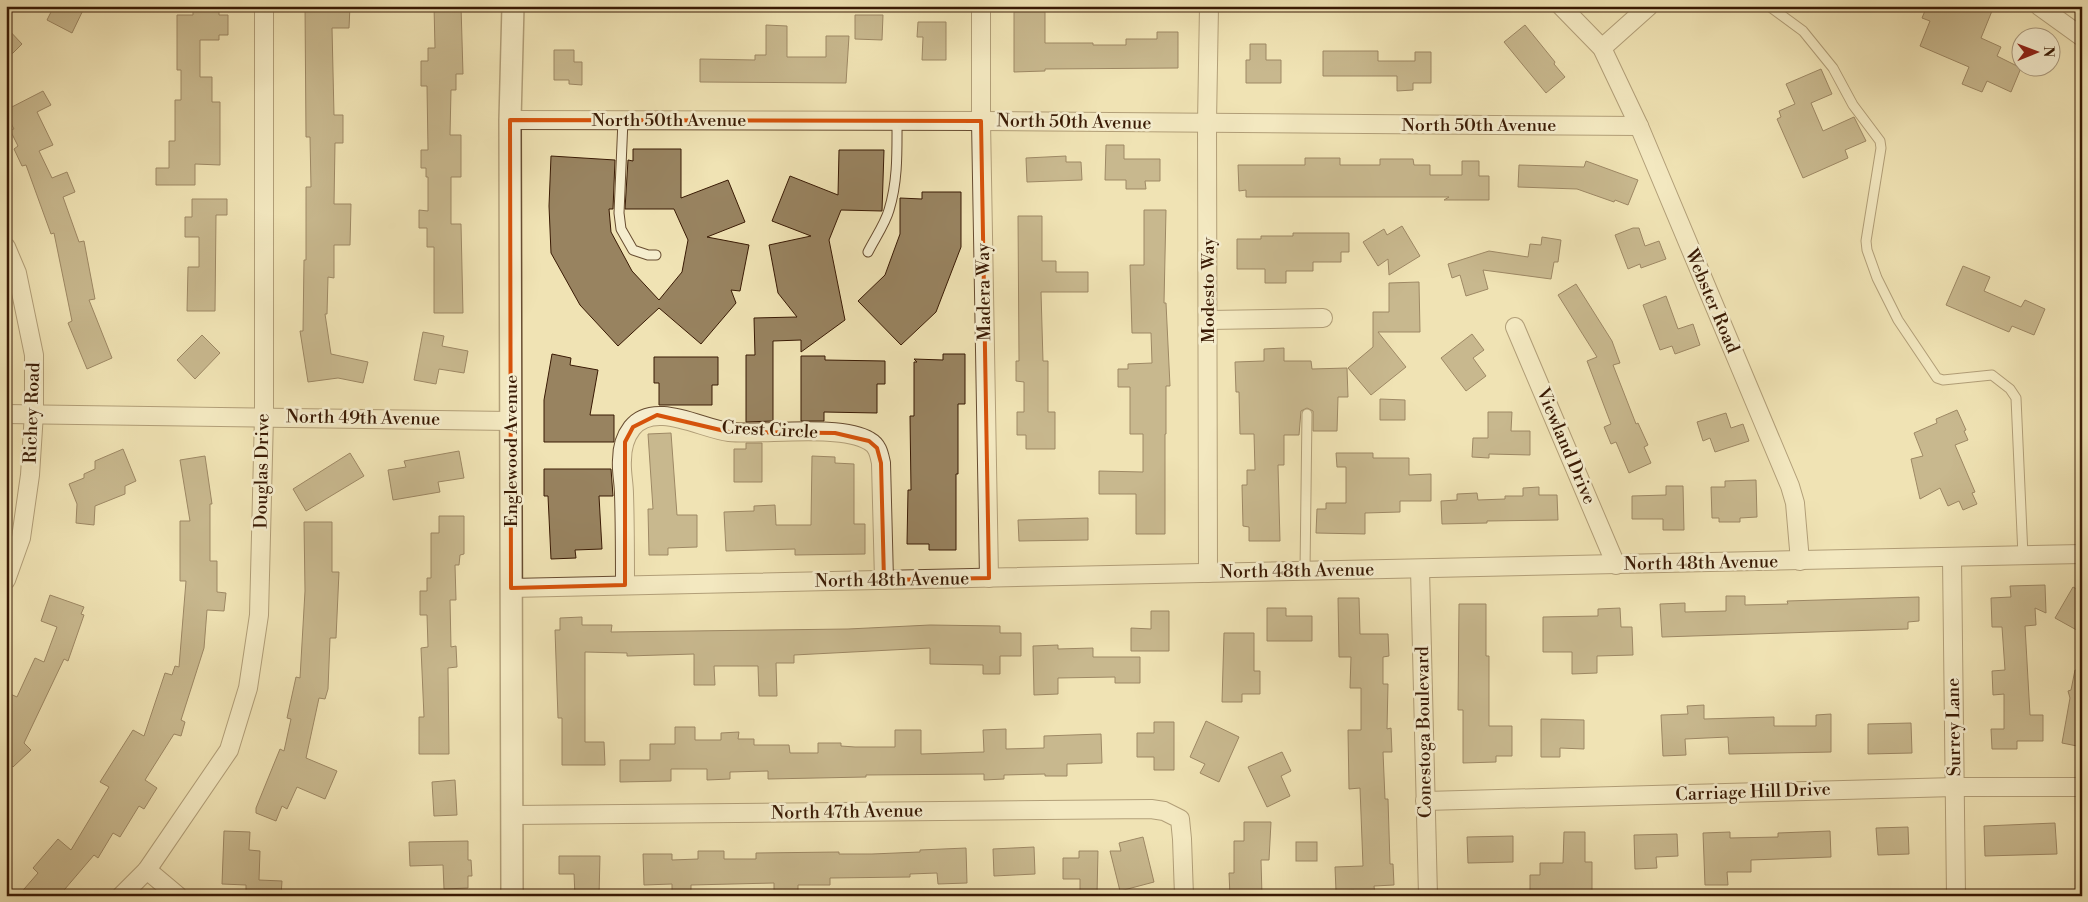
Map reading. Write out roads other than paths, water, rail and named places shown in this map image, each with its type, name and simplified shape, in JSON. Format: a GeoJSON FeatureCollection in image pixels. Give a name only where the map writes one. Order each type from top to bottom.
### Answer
{"type":"FeatureCollection","features":[{"type":"Feature","properties":{"kind":"street","name":"Douglas Drive"},"geometry":{"type":"LineString","coordinates":[[121,896],[148,870],[229,750],[248,688],[258,615],[264,416],[264,6]]}},
{"type":"Feature","properties":{"kind":"street","name":"Englewood Avenue"},"geometry":{"type":"LineString","coordinates":[[512,896],[510,120],[513,6]]}},
{"type":"Feature","properties":{"kind":"street","name":"Madera Way"},"geometry":{"type":"LineString","coordinates":[[981,6],[981,121],[989,578]]}},
{"type":"Feature","properties":{"kind":"street","name":"Modesto Way"},"geometry":{"type":"LineString","coordinates":[[1208,573],[1209,6]]}},
{"type":"Feature","properties":{"kind":"street","name":"Webster Road"},"geometry":{"type":"LineString","coordinates":[[1561,6],[1602,48],[1639,126],[1790,486],[1795,503],[1800,561]]}},
{"type":"Feature","properties":{"kind":"street"},"geometry":{"type":"LineString","coordinates":[[1602,48],[1649,6]]}},
{"type":"Feature","properties":{"kind":"street"},"geometry":{"type":"LineString","coordinates":[[2039,6],[2082,38]]}},
{"type":"Feature","properties":{"kind":"street","name":"North 50th Avenue"},"geometry":{"type":"LineString","coordinates":[[510,120],[981,121],[1639,126]]}},
{"type":"Feature","properties":{"kind":"street","name":"Richey Road"},"geometry":{"type":"LineString","coordinates":[[6,247],[17,273],[34,354],[34,413],[30,475],[21,538],[6,580]]}},
{"type":"Feature","properties":{"kind":"street"},"geometry":{"type":"LineString","coordinates":[[1208,320],[1323,318]]}},
{"type":"Feature","properties":{"kind":"street","name":"Viewland Drive"},"geometry":{"type":"LineString","coordinates":[[1515,327],[1616,564]]}},
{"type":"Feature","properties":{"kind":"street","name":"North 49th Avenue"},"geometry":{"type":"LineString","coordinates":[[6,414],[264,416],[511,421]]}},
{"type":"Feature","properties":{"kind":"street","name":"Crest Circle"},"geometry":{"type":"LineString","coordinates":[[625,585],[622,460],[625,442],[633,427],[657,415],[729,432],[835,433],[853,435],[869,441],[877,448],[881,463],[884,580]]}},
{"type":"Feature","properties":{"kind":"street","name":"North 48th Avenue"},"geometry":{"type":"LineString","coordinates":[[511,588],[2082,554]]}},
{"type":"Feature","properties":{"kind":"street","name":"Surrey Lane"},"geometry":{"type":"LineString","coordinates":[[1952,558],[1956,896]]}},
{"type":"Feature","properties":{"kind":"street","name":"Conestoga Boulevard"},"geometry":{"type":"LineString","coordinates":[[1420,568],[1428,896]]}},
{"type":"Feature","properties":{"kind":"street","name":"Carriage Hill Drive"},"geometry":{"type":"LineString","coordinates":[[1425,801],[1955,787],[2082,787]]}},
{"type":"Feature","properties":{"kind":"street","name":"North 47th Avenue"},"geometry":{"type":"LineString","coordinates":[[512,815],[1151,809],[1164,811],[1180,819],[1184,896]]}},
{"type":"Feature","properties":{"kind":"street"},"geometry":{"type":"LineString","coordinates":[[148,870],[178,896]]}},
{"type":"Feature","properties":{"kind":"lane"},"geometry":{"type":"LineString","coordinates":[[1769,6],[1804,31],[1833,68],[1853,105],[1880,142],[1881,148],[1866,241],[1877,278],[1898,320],[1937,378],[1943,380],[1992,375],[2010,389],[2016,398],[2023,556]]}},
{"type":"Feature","properties":{"kind":"lane"},"geometry":{"type":"LineString","coordinates":[[622,120],[621,229],[632,250],[648,255],[656,255]]}},
{"type":"Feature","properties":{"kind":"lane"},"geometry":{"type":"LineString","coordinates":[[868,252],[889,212],[894,191],[897,121]]}},
{"type":"Feature","properties":{"kind":"lane"},"geometry":{"type":"LineString","coordinates":[[1305,571],[1307,414]]}}]}
